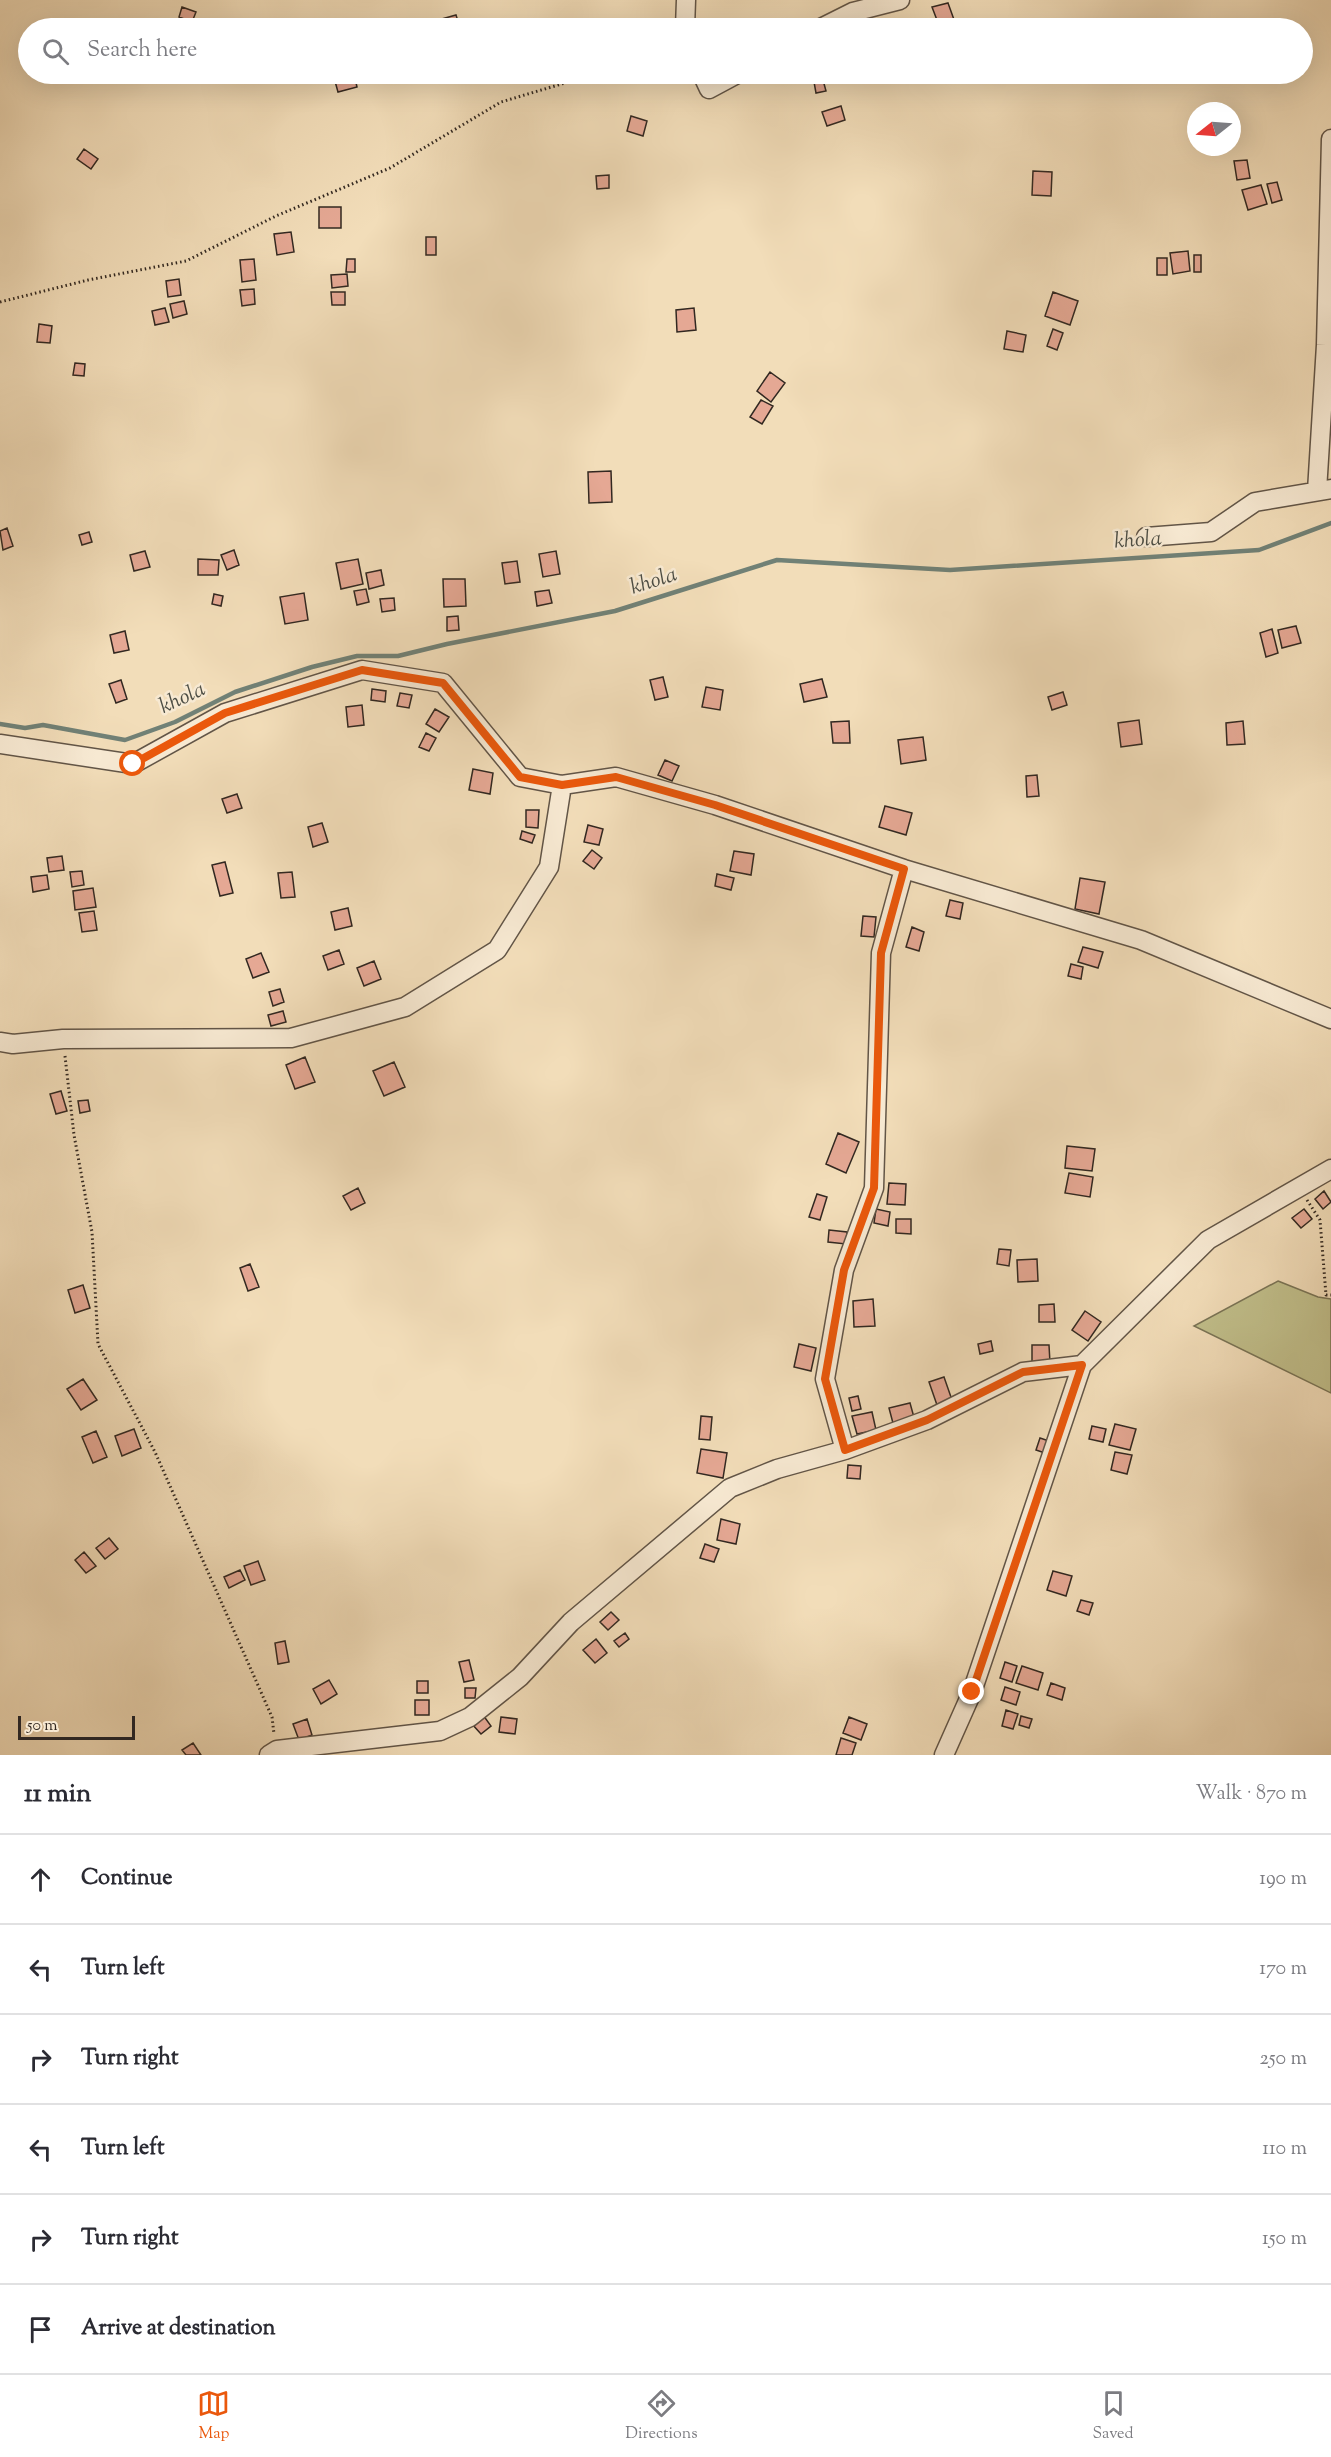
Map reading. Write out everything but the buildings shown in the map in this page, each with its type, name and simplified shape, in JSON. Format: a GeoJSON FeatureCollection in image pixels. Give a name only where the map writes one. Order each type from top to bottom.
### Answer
{"type":"FeatureCollection","features":[{"type":"Feature","properties":{"kind":"street"},"geometry":{"type":"LineString","coordinates":[[685,18],[686,0]]}},
{"type":"Feature","properties":{"kind":"street"},"geometry":{"type":"LineString","coordinates":[[841,18],[853,12],[900,0]]}},
{"type":"Feature","properties":{"kind":"street"},"geometry":{"type":"LineString","coordinates":[[706,84],[708,89],[718,84]]}},
{"type":"Feature","properties":{"kind":"street"},"geometry":{"type":"LineString","coordinates":[[1146,537],[1211,532],[1255,502],[1324,490],[1331,139]]}},
{"type":"Feature","properties":{"kind":"street"},"geometry":{"type":"LineString","coordinates":[[0,744],[133,764],[225,713],[362,670],[443,683],[520,777],[562,785],[616,777],[715,805],[904,869],[1141,940],[1331,1019]]}},
{"type":"Feature","properties":{"kind":"street"},"geometry":{"type":"LineString","coordinates":[[0,1042],[13,1044],[63,1039],[291,1038],[405,1007],[497,950],[549,867],[562,785]]}},
{"type":"Feature","properties":{"kind":"street"},"geometry":{"type":"LineString","coordinates":[[845,1450],[825,1379],[844,1270],[874,1188],[881,953],[904,869]]}},
{"type":"Feature","properties":{"kind":"street"},"geometry":{"type":"LineString","coordinates":[[944,1755],[972,1692],[1082,1365],[1208,1240],[1331,1169]]}},
{"type":"Feature","properties":{"kind":"street"},"geometry":{"type":"LineString","coordinates":[[273,1753],[440,1731],[470,1717],[520,1677],[571,1622],[730,1488],[777,1469],[845,1450],[927,1420],[1023,1372],[1082,1365]]}},
{"type":"Feature","properties":{"kind":"path"},"geometry":{"type":"LineString","coordinates":[[0,302],[88,280],[186,261],[276,216],[390,168],[501,102],[562,84]]}},
{"type":"Feature","properties":{"kind":"path"},"geometry":{"type":"LineString","coordinates":[[63,1039],[74,1135],[92,1232],[98,1344],[155,1452],[272,1717],[273,1753]]}},
{"type":"Feature","properties":{"kind":"path"},"geometry":{"type":"LineString","coordinates":[[1299,1187],[1320,1220],[1326,1295],[1331,1295]]}},
{"type":"Feature","properties":{"kind":"shaded area"},"geometry":{"type":"Polygon","coordinates":[[[1278,1281],[1318,1297],[1331,1299],[1331,1393],[1194,1326],[1278,1281]]]}},
{"type":"Feature","properties":{"kind":"waterway","name":"khola"},"geometry":{"type":"LineString","coordinates":[[0,724],[25,728],[43,725],[125,740],[175,722],[235,692],[312,667],[357,656],[398,656],[447,644],[615,611],[777,560],[950,570],[1259,550],[1331,523]]}},
{"type":"Feature","properties":{"kind":"route"},"geometry":{"type":"LineString","coordinates":[[133,764],[225,713],[362,670],[443,683],[520,777],[562,785],[616,777],[715,805],[904,869],[881,953],[874,1188],[844,1270],[825,1379],[845,1450],[927,1420],[1023,1372],[1082,1365],[972,1692]]}}]}
